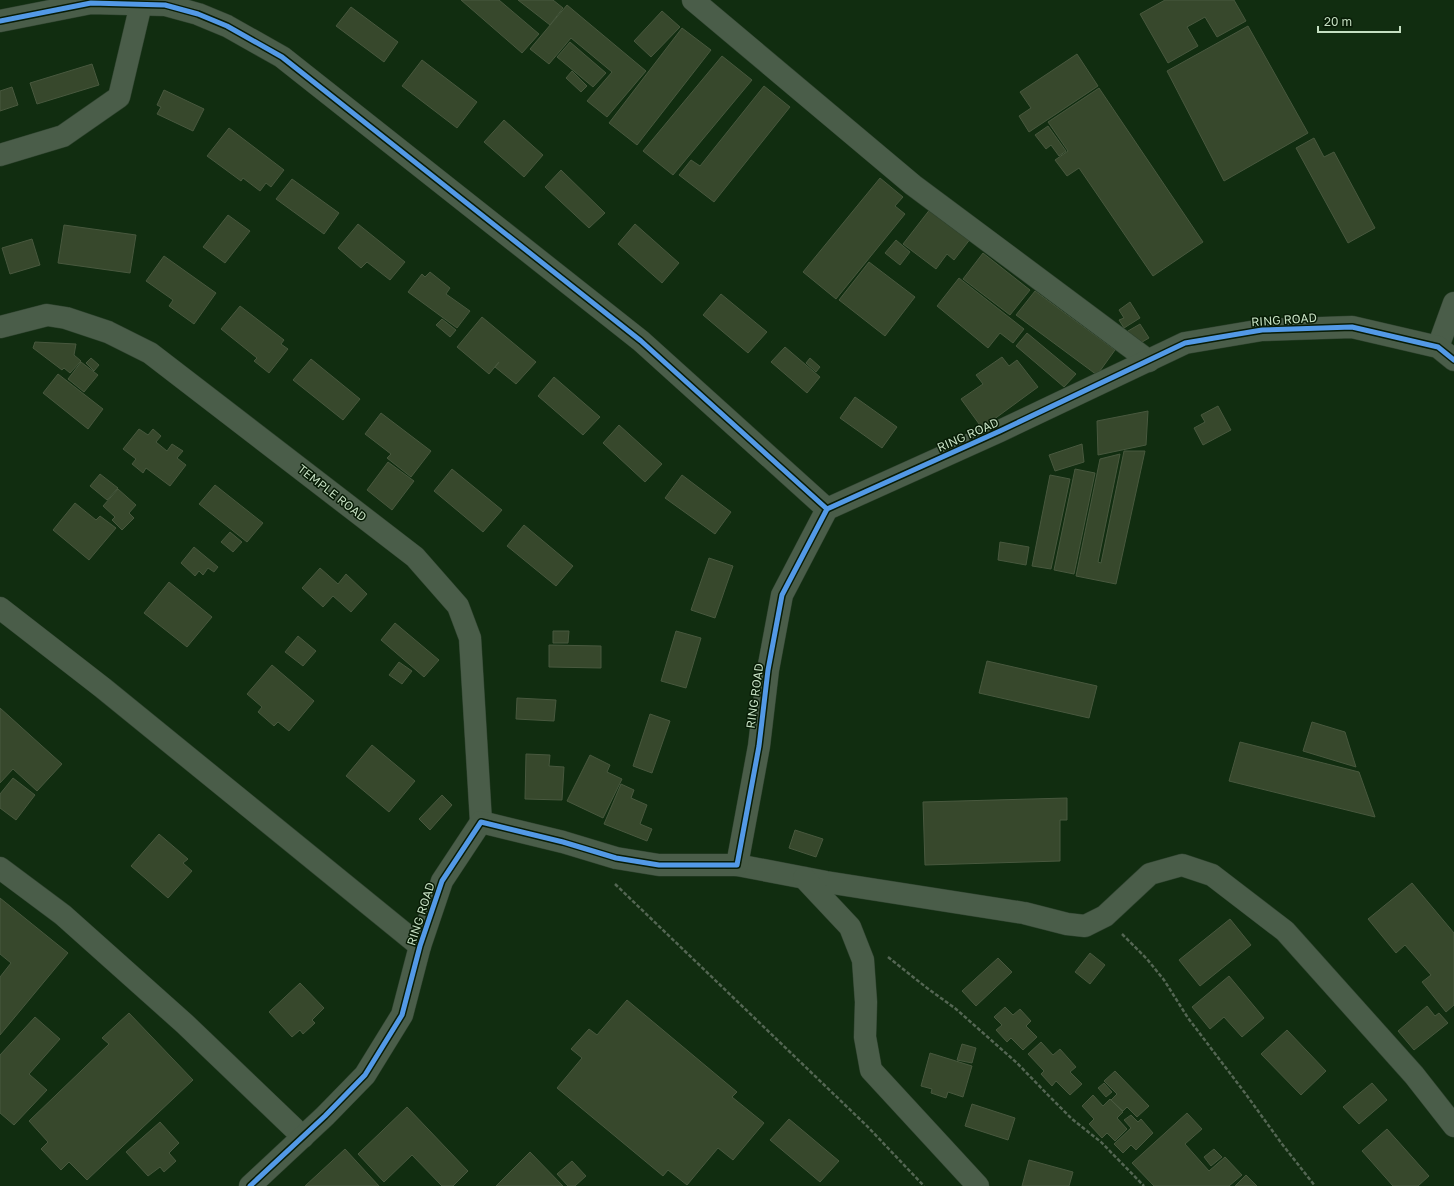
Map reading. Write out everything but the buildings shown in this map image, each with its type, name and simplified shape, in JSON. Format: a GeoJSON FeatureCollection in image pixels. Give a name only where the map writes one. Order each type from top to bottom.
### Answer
{"type":"FeatureCollection","features":[{"type":"Feature","properties":{"kind":"street"},"geometry":{"type":"LineString","coordinates":[[693,0],[913,185],[1149,361]]}},
{"type":"Feature","properties":{"kind":"street"},"geometry":{"type":"LineString","coordinates":[[0,21],[91,3],[165,5],[198,14],[227,26],[282,57],[641,341],[827,509]]}},
{"type":"Feature","properties":{"kind":"street"},"geometry":{"type":"LineString","coordinates":[[0,155],[63,136],[119,97],[141,4]]}},
{"type":"Feature","properties":{"kind":"street"},"geometry":{"type":"LineString","coordinates":[[1446,353],[1454,303]]}},
{"type":"Feature","properties":{"kind":"street","name":"TEMPLE ROAD"},"geometry":{"type":"LineString","coordinates":[[0,327],[47,316],[66,318],[84,323],[129,341],[150,353],[415,557],[458,606],[470,638],[481,822]]}},
{"type":"Feature","properties":{"kind":"street","name":"RING ROAD"},"geometry":{"type":"LineString","coordinates":[[737,865],[759,746],[768,670],[782,595],[827,509],[1000,431],[1185,343],[1262,330],[1352,327],[1446,353]]}},
{"type":"Feature","properties":{"kind":"street"},"geometry":{"type":"LineString","coordinates":[[0,608],[103,688],[420,946]]}},
{"type":"Feature","properties":{"kind":"street"},"geometry":{"type":"LineString","coordinates":[[481,822],[563,842],[616,858],[659,865],[737,865],[804,878],[1024,913],[1066,924],[1085,926],[1105,916],[1150,874],[1182,865],[1212,874],[1285,931],[1414,1075],[1454,1126]]}},
{"type":"Feature","properties":{"kind":"street","name":"RING ROAD"},"geometry":{"type":"LineString","coordinates":[[250,1186],[325,1116],[365,1075],[402,1015],[420,946],[442,881],[481,822]]}},
{"type":"Feature","properties":{"kind":"street"},"geometry":{"type":"LineString","coordinates":[[0,868],[81,930],[185,1024],[303,1137]]}},
{"type":"Feature","properties":{"kind":"street"},"geometry":{"type":"LineString","coordinates":[[804,878],[850,927],[863,960],[866,1002],[865,1037],[871,1070],[978,1186]]}},
{"type":"Feature","properties":{"kind":"path"},"geometry":{"type":"LineString","coordinates":[[613,882],[856,1115],[924,1186]]}},
{"type":"Feature","properties":{"kind":"path"},"geometry":{"type":"LineString","coordinates":[[1105,916],[1147,959],[1164,980],[1188,1018],[1314,1186]]}},
{"type":"Feature","properties":{"kind":"path"},"geometry":{"type":"LineString","coordinates":[[886,956],[956,1009],[1017,1063],[1048,1096],[1072,1119],[1101,1142],[1144,1186]]}},
{"type":"Feature","properties":{"kind":"cycle path"},"geometry":{"type":"LineString","coordinates":[[0,21],[91,3],[165,5],[198,14],[227,26],[282,57],[641,341],[827,509]]}},
{"type":"Feature","properties":{"kind":"cycle path"},"geometry":{"type":"LineString","coordinates":[[250,1186],[325,1116],[365,1075],[402,1015],[420,946],[442,881],[481,822],[563,842],[616,858],[659,865],[737,865],[759,746],[768,670],[782,595],[827,509],[1000,431],[1185,343],[1262,330],[1352,327],[1438,347],[1454,360]]}}]}
